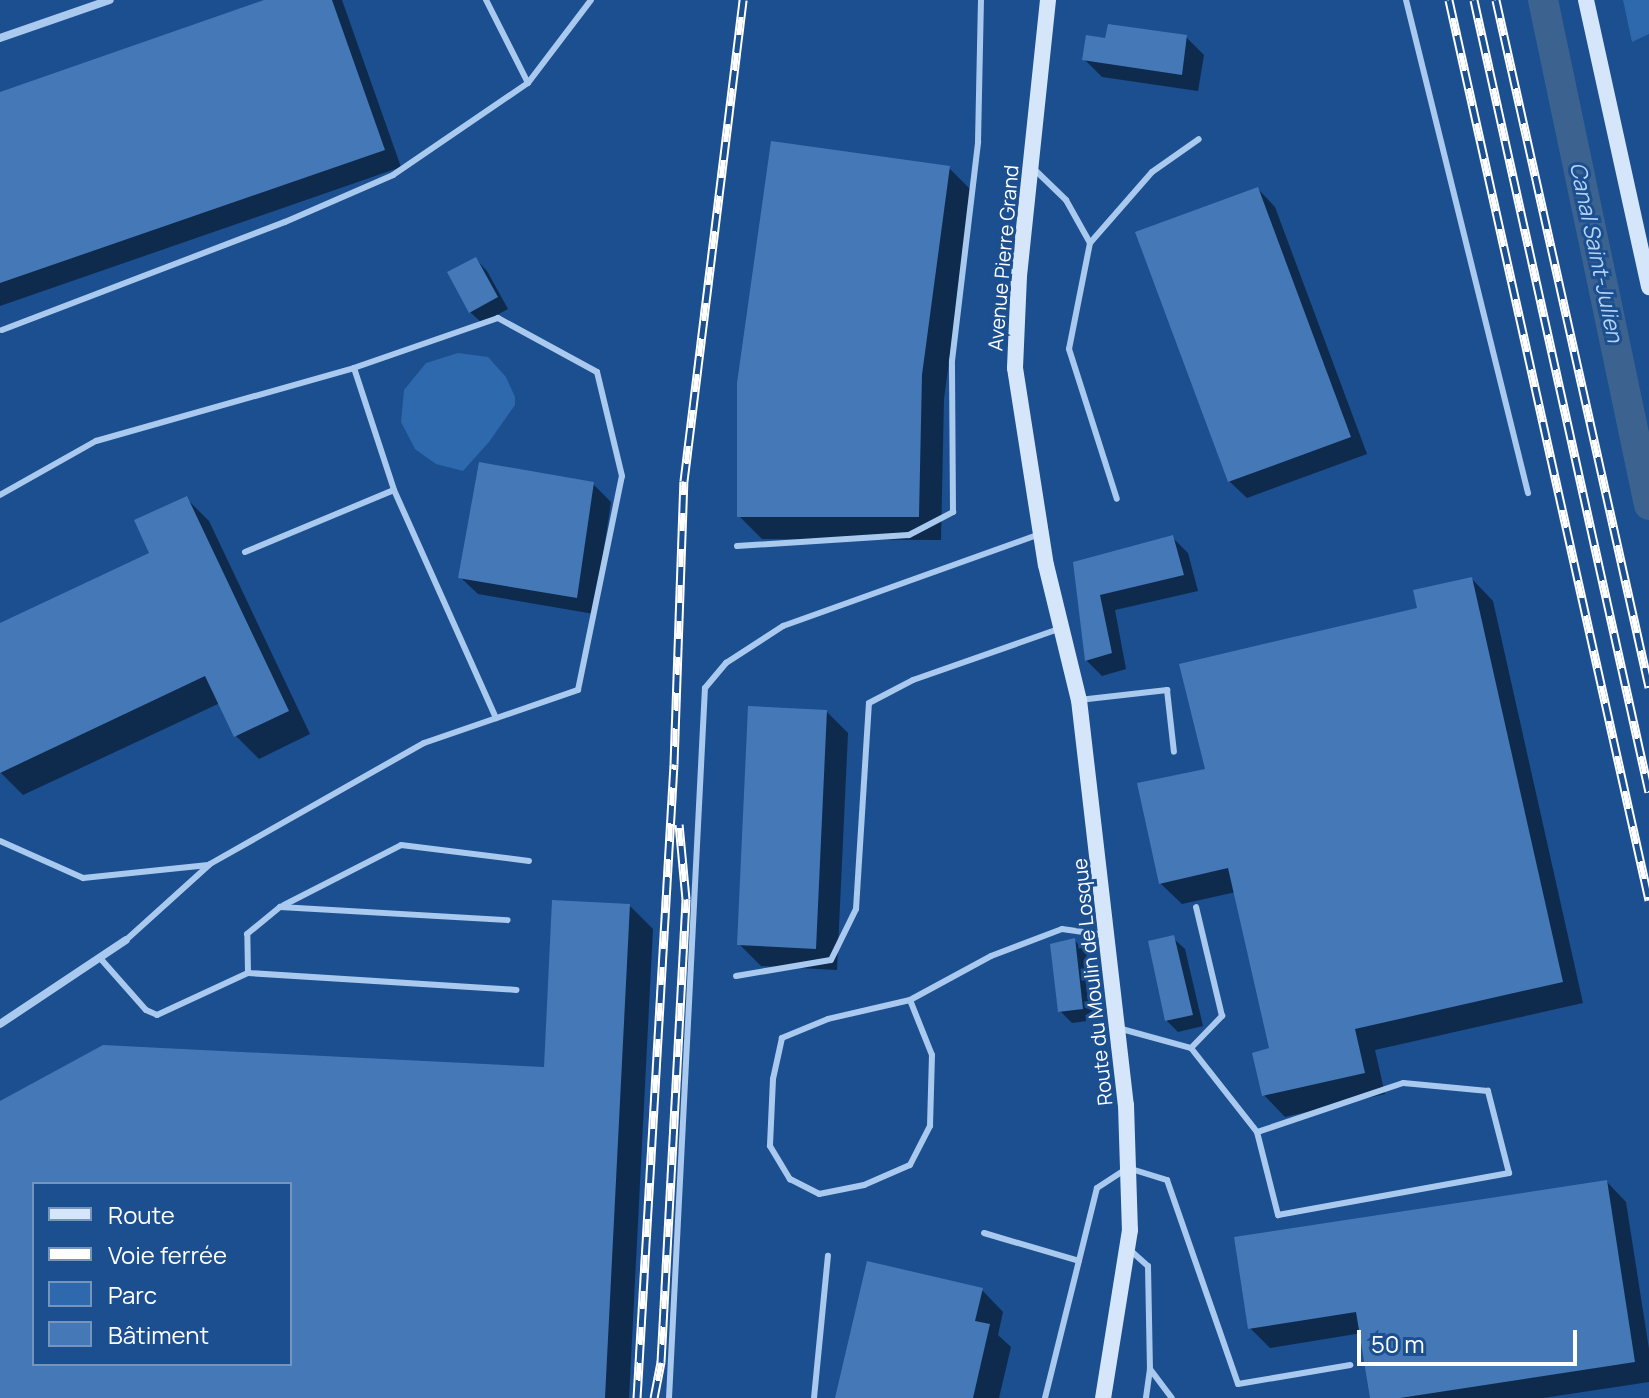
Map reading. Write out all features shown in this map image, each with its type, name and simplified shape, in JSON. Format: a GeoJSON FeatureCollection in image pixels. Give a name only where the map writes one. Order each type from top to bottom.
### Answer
{"type":"FeatureCollection","features":[{"type":"Feature","properties":{"kind":"street"},"geometry":{"type":"LineString","coordinates":[[0,38],[110,0]]}},
{"type":"Feature","properties":{"kind":"street","name":"Avenue Pierre Grand"},"geometry":{"type":"LineString","coordinates":[[1046,565],[1015,368],[1019,276],[1048,0]]}},
{"type":"Feature","properties":{"kind":"street"},"geometry":{"type":"LineString","coordinates":[[1586,0],[1649,287]]}},
{"type":"Feature","properties":{"kind":"street","name":"Route du Moulin de Losque"},"geometry":{"type":"LineString","coordinates":[[1046,565],[1079,700],[1109,936],[1128,1168],[1127,1248],[1103,1398]]}},
{"type":"Feature","properties":{"kind":"street"},"geometry":{"type":"LineString","coordinates":[[0,1024],[126,940]]}},
{"type":"Feature","properties":{"kind":"lane"},"geometry":{"type":"LineString","coordinates":[[486,0],[528,83]]}},
{"type":"Feature","properties":{"kind":"lane"},"geometry":{"type":"LineString","coordinates":[[2,330],[285,222],[393,175],[528,83],[591,0]]}},
{"type":"Feature","properties":{"kind":"lane"},"geometry":{"type":"LineString","coordinates":[[737,546],[909,535],[953,512],[952,361],[978,142],[981,0]]}},
{"type":"Feature","properties":{"kind":"lane"},"geometry":{"type":"LineString","coordinates":[[1406,0],[1528,493]]}},
{"type":"Feature","properties":{"kind":"lane"},"geometry":{"type":"LineString","coordinates":[[1117,499],[1069,349],[1090,243],[1152,172],[1199,139]]}},
{"type":"Feature","properties":{"kind":"lane"},"geometry":{"type":"LineString","coordinates":[[1031,165],[1066,200],[1090,243]]}},
{"type":"Feature","properties":{"kind":"lane"},"geometry":{"type":"LineString","coordinates":[[0,495],[96,441],[354,368],[498,318],[597,372],[622,476],[578,690],[424,743],[210,864],[126,940]]}},
{"type":"Feature","properties":{"kind":"lane"},"geometry":{"type":"LineString","coordinates":[[354,368],[394,490],[496,718]]}},
{"type":"Feature","properties":{"kind":"lane"},"geometry":{"type":"LineString","coordinates":[[245,552],[394,490]]}},
{"type":"Feature","properties":{"kind":"lane"},"geometry":{"type":"LineString","coordinates":[[669,1398],[705,688],[726,663],[783,626],[1041,533]]}},
{"type":"Feature","properties":{"kind":"lane"},"geometry":{"type":"LineString","coordinates":[[736,976],[831,960],[844,935],[856,909],[869,703],[913,680],[1062,628]]}},
{"type":"Feature","properties":{"kind":"lane"},"geometry":{"type":"LineString","coordinates":[[1079,700],[1167,690],[1174,752]]}},
{"type":"Feature","properties":{"kind":"lane"},"geometry":{"type":"LineString","coordinates":[[0,841],[83,878],[210,864]]}},
{"type":"Feature","properties":{"kind":"lane"},"geometry":{"type":"LineString","coordinates":[[248,973],[247,934],[280,907],[401,845],[529,861]]}},
{"type":"Feature","properties":{"kind":"lane"},"geometry":{"type":"LineString","coordinates":[[280,907],[508,920]]}},
{"type":"Feature","properties":{"kind":"lane"},"geometry":{"type":"LineString","coordinates":[[1191,1048],[1222,1016],[1196,907]]}},
{"type":"Feature","properties":{"kind":"lane"},"geometry":{"type":"LineString","coordinates":[[910,1000],[932,1055],[930,1126],[910,1165],[864,1185],[819,1194],[790,1179],[770,1146],[773,1079],[782,1038],[828,1019],[910,1000],[991,956],[1062,929],[1109,936]]}},
{"type":"Feature","properties":{"kind":"lane"},"geometry":{"type":"LineString","coordinates":[[100,958],[146,1010],[157,1015],[248,973],[516,990]]}},
{"type":"Feature","properties":{"kind":"lane"},"geometry":{"type":"LineString","coordinates":[[1118,1028],[1191,1048],[1257,1132],[1278,1215],[1509,1173],[1488,1091],[1403,1083],[1257,1132]]}},
{"type":"Feature","properties":{"kind":"lane"},"geometry":{"type":"LineString","coordinates":[[1045,1398],[1097,1188],[1128,1168],[1167,1180],[1238,1384],[1350,1365]]}},
{"type":"Feature","properties":{"kind":"lane"},"geometry":{"type":"LineString","coordinates":[[984,1233],[1079,1261]]}},
{"type":"Feature","properties":{"kind":"lane"},"geometry":{"type":"LineString","coordinates":[[1127,1248],[1148,1266],[1150,1369],[1146,1398]]}},
{"type":"Feature","properties":{"kind":"lane"},"geometry":{"type":"LineString","coordinates":[[814,1398],[828,1256]]}},
{"type":"Feature","properties":{"kind":"lane"},"geometry":{"type":"LineString","coordinates":[[1150,1369],[1172,1398]]}},
{"type":"Feature","properties":{"kind":"green space"},"geometry":{"type":"Polygon","coordinates":[[[1623,0],[1649,0],[1649,34],[1632,42],[1623,0]]]}},
{"type":"Feature","properties":{"kind":"green space"},"geometry":{"type":"Polygon","coordinates":[[[458,353],[488,357],[506,377],[515,397],[515,405],[489,442],[463,471],[436,464],[415,449],[401,422],[404,390],[426,363],[458,353]]]}},
{"type":"Feature","properties":{"kind":"building"},"geometry":{"type":"Polygon","coordinates":[[[264,0],[332,0],[385,150],[0,283],[0,92],[264,0]]]}},
{"type":"Feature","properties":{"kind":"building"},"geometry":{"type":"Polygon","coordinates":[[[1108,24],[1187,35],[1182,75],[1082,60],[1086,35],[1105,38],[1108,24]]]}},
{"type":"Feature","properties":{"kind":"building"},"geometry":{"type":"Polygon","coordinates":[[[771,141],[950,166],[922,375],[919,517],[737,517],[737,383],[771,141]]]}},
{"type":"Feature","properties":{"kind":"building"},"geometry":{"type":"Polygon","coordinates":[[[1258,187],[1351,437],[1228,482],[1135,232],[1258,187]]]}},
{"type":"Feature","properties":{"kind":"building"},"geometry":{"type":"Polygon","coordinates":[[[476,257],[498,297],[469,313],[447,272],[476,257]]]}},
{"type":"Feature","properties":{"kind":"building"},"geometry":{"type":"Polygon","coordinates":[[[479,462],[594,482],[577,598],[458,578],[479,462]]]}},
{"type":"Feature","properties":{"kind":"building"},"geometry":{"type":"Polygon","coordinates":[[[187,496],[289,711],[234,737],[205,676],[0,773],[0,623],[149,553],[134,520],[187,496]]]}},
{"type":"Feature","properties":{"kind":"building"},"geometry":{"type":"Polygon","coordinates":[[[1173,535],[1184,575],[1100,595],[1112,653],[1085,661],[1073,562],[1173,535]]]}},
{"type":"Feature","properties":{"kind":"building"},"geometry":{"type":"Polygon","coordinates":[[[1472,577],[1563,982],[1355,1029],[1365,1073],[1262,1096],[1252,1053],[1269,1048],[1228,868],[1159,884],[1137,783],[1205,769],[1179,664],[1417,608],[1413,590],[1472,577]]]}},
{"type":"Feature","properties":{"kind":"building"},"geometry":{"type":"Polygon","coordinates":[[[748,706],[827,710],[816,949],[737,945],[748,706]]]}},
{"type":"Feature","properties":{"kind":"building"},"geometry":{"type":"Polygon","coordinates":[[[552,900],[630,904],[605,1398],[0,1398],[0,1101],[103,1045],[544,1067],[552,900]]]}},
{"type":"Feature","properties":{"kind":"building"},"geometry":{"type":"Polygon","coordinates":[[[1174,935],[1193,1015],[1165,1021],[1148,941],[1174,935]]]}},
{"type":"Feature","properties":{"kind":"building"},"geometry":{"type":"Polygon","coordinates":[[[1075,938],[1083,1009],[1058,1012],[1050,944],[1075,938]]]}},
{"type":"Feature","properties":{"kind":"building"},"geometry":{"type":"Polygon","coordinates":[[[1607,1180],[1635,1362],[1400,1398],[1370,1398],[1356,1312],[1248,1329],[1234,1237],[1607,1180]]]}},
{"type":"Feature","properties":{"kind":"building"},"geometry":{"type":"Polygon","coordinates":[[[867,1261],[983,1288],[975,1321],[990,1324],[973,1398],[835,1398],[867,1261]]]}},
{"type":"Feature","properties":{"kind":"waterway","name":"Canal Saint-Julien"},"geometry":{"type":"LineString","coordinates":[[1543,0],[1649,505]]}},
{"type":"Feature","properties":{"kind":"railway"},"geometry":{"type":"LineString","coordinates":[[637,1398],[674,764],[684,481],[743,0]]}},
{"type":"Feature","properties":{"kind":"railway"},"geometry":{"type":"LineString","coordinates":[[1449,0],[1649,900]]}},
{"type":"Feature","properties":{"kind":"railway"},"geometry":{"type":"LineString","coordinates":[[1474,0],[1649,792]]}},
{"type":"Feature","properties":{"kind":"railway"},"geometry":{"type":"LineString","coordinates":[[1496,0],[1649,687]]}},
{"type":"Feature","properties":{"kind":"railway"},"geometry":{"type":"LineString","coordinates":[[654,1398],[661,1362],[686,899],[679,824]]}}]}
